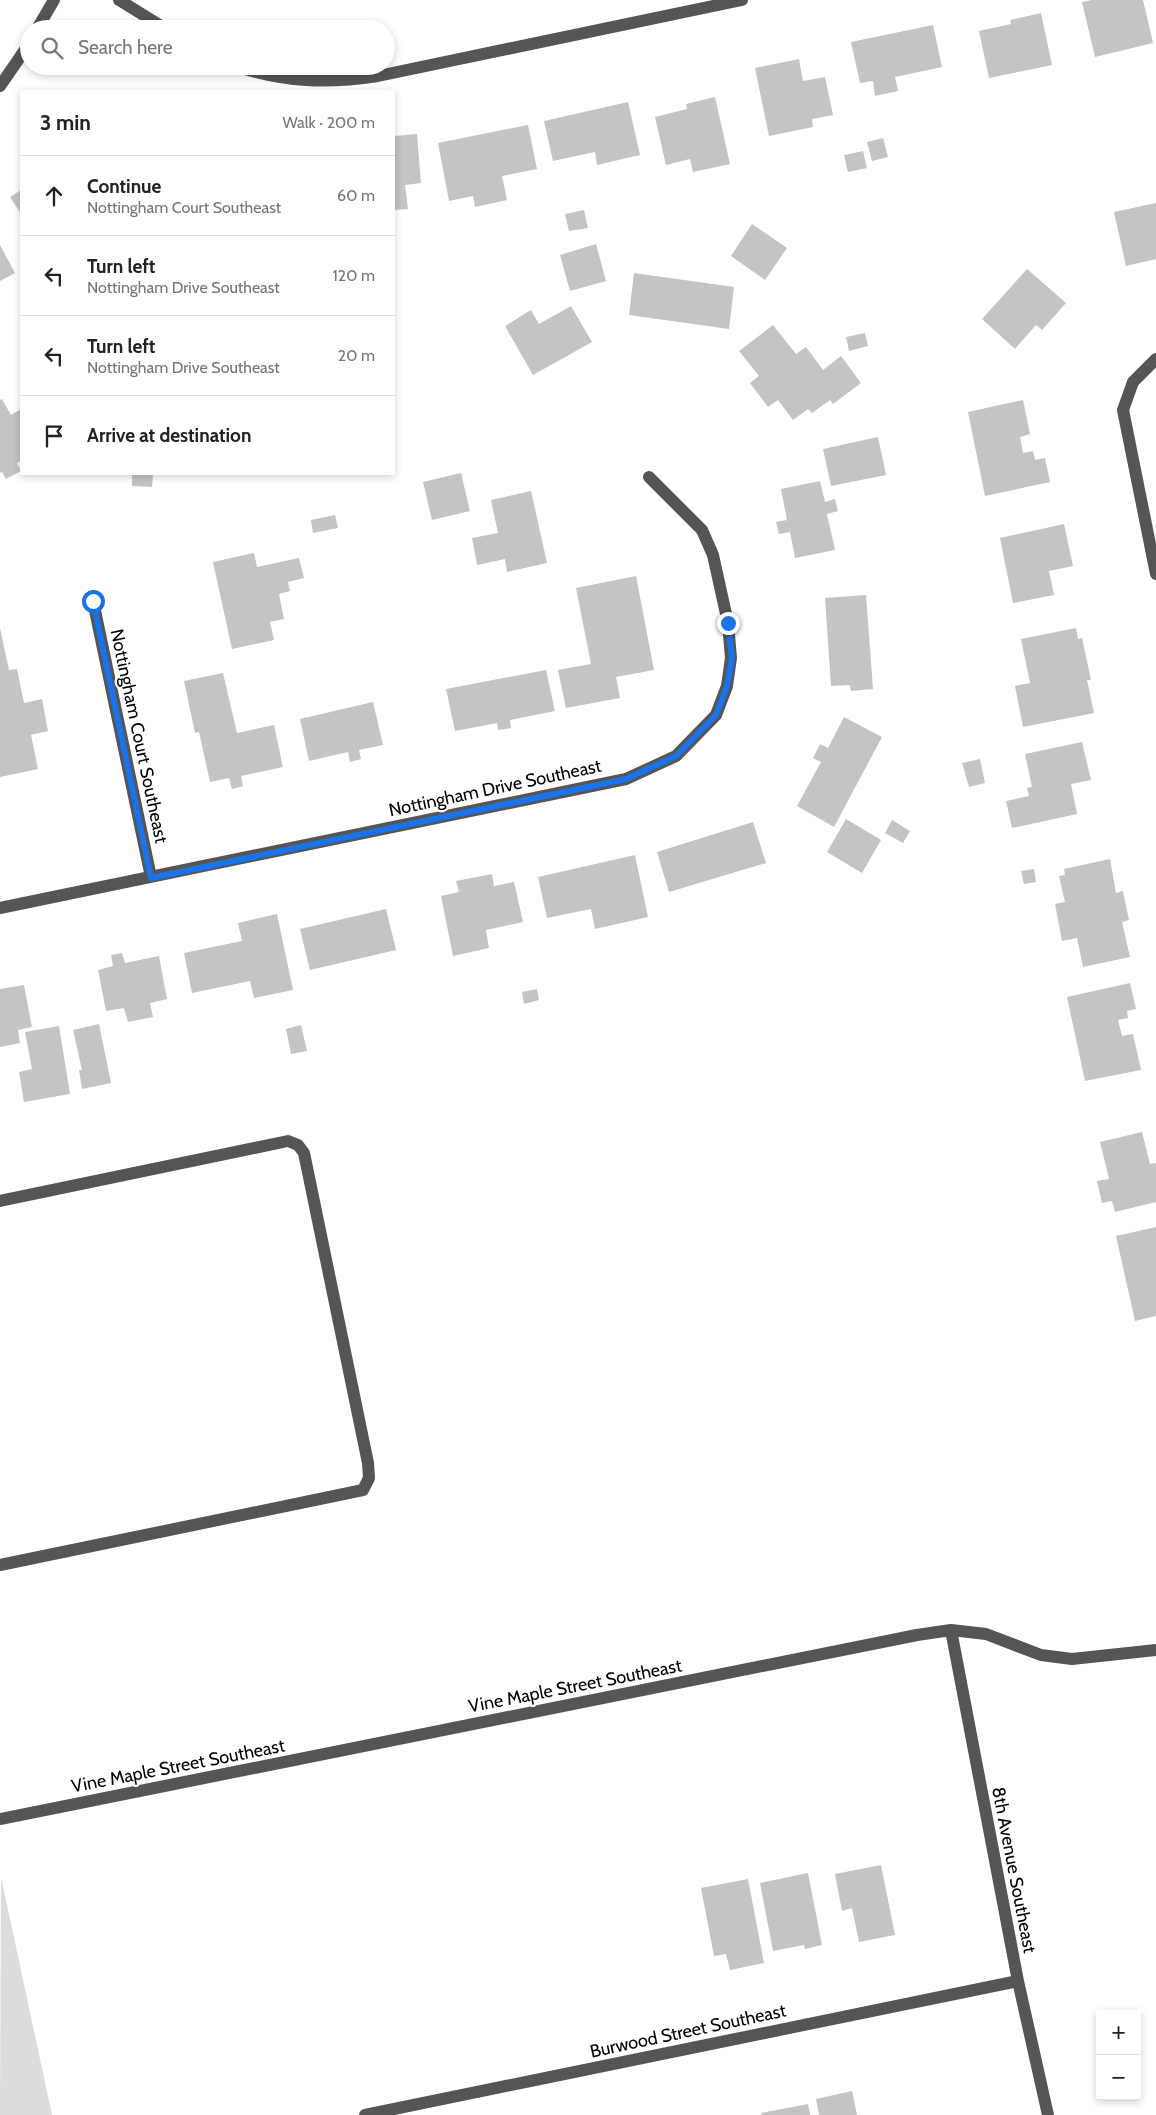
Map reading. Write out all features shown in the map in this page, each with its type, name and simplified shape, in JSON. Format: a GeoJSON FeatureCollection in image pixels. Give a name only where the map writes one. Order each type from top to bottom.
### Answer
{"type":"FeatureCollection","features":[{"type":"Feature","properties":{"kind":"street"},"geometry":{"type":"LineString","coordinates":[[43,20],[54,0]]}},
{"type":"Feature","properties":{"kind":"street"},"geometry":{"type":"LineString","coordinates":[[119,0],[151,20]]}},
{"type":"Feature","properties":{"kind":"street"},"geometry":{"type":"LineString","coordinates":[[395,72],[742,0]]}},
{"type":"Feature","properties":{"kind":"street"},"geometry":{"type":"LineString","coordinates":[[0,86],[20,57]]}},
{"type":"Feature","properties":{"kind":"street"},"geometry":{"type":"LineString","coordinates":[[271,75],[288,79],[341,82],[383,75]]}},
{"type":"Feature","properties":{"kind":"street"},"geometry":{"type":"LineString","coordinates":[[1156,359],[1133,382],[1123,410],[1156,574]]}},
{"type":"Feature","properties":{"kind":"street","name":"Nottingham Drive Southeast"},"geometry":{"type":"LineString","coordinates":[[0,908],[626,779],[676,756],[716,715],[727,686],[732,658],[728,623],[713,555],[702,530],[649,477]]}},
{"type":"Feature","properties":{"kind":"street","name":"Nottingham Court Southeast"},"geometry":{"type":"LineString","coordinates":[[93,601],[151,878]]}},
{"type":"Feature","properties":{"kind":"street"},"geometry":{"type":"LineString","coordinates":[[0,1201],[288,1141],[298,1145],[304,1153],[368,1463],[369,1478],[363,1490],[0,1565]]}},
{"type":"Feature","properties":{"kind":"street","name":"Vine Maple Street Southeast"},"geometry":{"type":"LineString","coordinates":[[0,1819],[917,1635],[951,1630],[986,1634],[1041,1655],[1072,1659],[1156,1650]]}},
{"type":"Feature","properties":{"kind":"street","name":"8th Avenue Southeast"},"geometry":{"type":"LineString","coordinates":[[951,1630],[1018,1981],[1048,2115]]}},
{"type":"Feature","properties":{"kind":"street","name":"Burwood Street Southeast"},"geometry":{"type":"LineString","coordinates":[[365,2115],[1018,1981]]}},
{"type":"Feature","properties":{"kind":"shaded area"},"geometry":{"type":"Polygon","coordinates":[[[1,1877],[52,2115],[0,2115],[1,1877]]]}},
{"type":"Feature","properties":{"kind":"building"},"geometry":{"type":"Polygon","coordinates":[[[1092,0],[1143,0],[1153,43],[1095,57],[1082,2],[1092,0]]]}},
{"type":"Feature","properties":{"kind":"building"},"geometry":{"type":"Polygon","coordinates":[[[1041,13],[1052,65],[989,78],[979,31],[1011,24],[1010,20],[1041,13]]]}},
{"type":"Feature","properties":{"kind":"building"},"geometry":{"type":"Polygon","coordinates":[[[933,25],[942,67],[895,77],[898,91],[875,96],[873,81],[860,83],[851,42],[933,25]]]}},
{"type":"Feature","properties":{"kind":"building"},"geometry":{"type":"Polygon","coordinates":[[[799,59],[803,81],[825,77],[833,115],[812,119],[813,127],[769,136],[755,68],[799,59]]]}},
{"type":"Feature","properties":{"kind":"building"},"geometry":{"type":"Polygon","coordinates":[[[715,97],[730,164],[693,172],[690,159],[666,165],[655,117],[687,109],[686,104],[715,97]]]}},
{"type":"Feature","properties":{"kind":"building"},"geometry":{"type":"Polygon","coordinates":[[[628,102],[640,155],[597,165],[595,152],[553,161],[544,121],[628,102]]]}},
{"type":"Feature","properties":{"kind":"building"},"geometry":{"type":"Polygon","coordinates":[[[528,125],[537,169],[502,176],[507,200],[475,207],[473,196],[449,201],[438,143],[528,125]]]}},
{"type":"Feature","properties":{"kind":"building"},"geometry":{"type":"Polygon","coordinates":[[[417,134],[421,183],[405,185],[408,209],[395,210],[395,136],[417,134]]]}},
{"type":"Feature","properties":{"kind":"building"},"geometry":{"type":"Polygon","coordinates":[[[883,138],[888,157],[872,161],[867,142],[883,138]]]}},
{"type":"Feature","properties":{"kind":"building"},"geometry":{"type":"Polygon","coordinates":[[[863,151],[867,168],[848,172],[844,155],[863,151]]]}},
{"type":"Feature","properties":{"kind":"building"},"geometry":{"type":"Polygon","coordinates":[[[20,191],[20,212],[10,197],[20,191]]]}},
{"type":"Feature","properties":{"kind":"building"},"geometry":{"type":"Polygon","coordinates":[[[1156,203],[1156,259],[1126,266],[1114,212],[1156,203]]]}},
{"type":"Feature","properties":{"kind":"building"},"geometry":{"type":"Polygon","coordinates":[[[584,210],[588,228],[569,231],[565,214],[584,210]]]}},
{"type":"Feature","properties":{"kind":"building"},"geometry":{"type":"Polygon","coordinates":[[[752,224],[787,248],[765,280],[731,256],[752,224]]]}},
{"type":"Feature","properties":{"kind":"building"},"geometry":{"type":"Polygon","coordinates":[[[596,244],[606,281],[570,291],[560,255],[596,244]]]}},
{"type":"Feature","properties":{"kind":"building"},"geometry":{"type":"Polygon","coordinates":[[[0,245],[15,273],[0,281],[0,245]]]}},
{"type":"Feature","properties":{"kind":"building"},"geometry":{"type":"Polygon","coordinates":[[[1027,269],[1066,303],[1042,330],[1036,325],[1015,349],[982,319],[1027,269]]]}},
{"type":"Feature","properties":{"kind":"building"},"geometry":{"type":"Polygon","coordinates":[[[634,273],[734,287],[729,329],[629,315],[634,273]]]}},
{"type":"Feature","properties":{"kind":"building"},"geometry":{"type":"Polygon","coordinates":[[[571,306],[592,342],[533,375],[505,326],[531,310],[539,324],[571,306]]]}},
{"type":"Feature","properties":{"kind":"building"},"geometry":{"type":"Polygon","coordinates":[[[773,325],[796,354],[806,347],[823,370],[841,356],[861,383],[833,404],[830,400],[812,413],[808,409],[793,420],[778,400],[768,407],[750,383],[759,376],[739,351],[773,325]]]}},
{"type":"Feature","properties":{"kind":"building"},"geometry":{"type":"Polygon","coordinates":[[[865,333],[868,346],[849,351],[846,337],[865,333]]]}},
{"type":"Feature","properties":{"kind":"building"},"geometry":{"type":"Polygon","coordinates":[[[2,399],[11,415],[20,410],[20,461],[17,463],[20,472],[6,479],[2,472],[0,473],[0,400],[2,399]]]}},
{"type":"Feature","properties":{"kind":"building"},"geometry":{"type":"Polygon","coordinates":[[[1023,400],[1030,434],[1020,437],[1023,453],[1033,451],[1035,460],[1045,458],[1050,482],[985,496],[968,412],[1023,400]]]}},
{"type":"Feature","properties":{"kind":"building"},"geometry":{"type":"Polygon","coordinates":[[[878,437],[886,475],[831,486],[823,449],[878,437]]]}},
{"type":"Feature","properties":{"kind":"building"},"geometry":{"type":"Polygon","coordinates":[[[461,473],[470,511],[432,520],[423,482],[461,473]]]}},
{"type":"Feature","properties":{"kind":"building"},"geometry":{"type":"Polygon","coordinates":[[[132,475],[153,475],[152,487],[132,486],[132,475]]]}},
{"type":"Feature","properties":{"kind":"building"},"geometry":{"type":"Polygon","coordinates":[[[820,481],[825,502],[835,499],[838,511],[827,514],[835,550],[795,558],[790,532],[779,534],[776,522],[787,520],[781,489],[820,481]]]}},
{"type":"Feature","properties":{"kind":"building"},"geometry":{"type":"Polygon","coordinates":[[[531,491],[547,563],[507,572],[505,559],[477,565],[472,538],[498,533],[491,500],[531,491]]]}},
{"type":"Feature","properties":{"kind":"building"},"geometry":{"type":"Polygon","coordinates":[[[335,515],[338,528],[313,533],[311,520],[335,515]]]}},
{"type":"Feature","properties":{"kind":"building"},"geometry":{"type":"Polygon","coordinates":[[[1064,524],[1073,566],[1049,571],[1054,595],[1013,603],[1000,538],[1064,524]]]}},
{"type":"Feature","properties":{"kind":"building"},"geometry":{"type":"Polygon","coordinates":[[[254,553],[257,567],[299,558],[304,578],[288,582],[290,591],[279,594],[284,619],[270,622],[274,640],[232,649],[213,562],[254,553]]]}},
{"type":"Feature","properties":{"kind":"building"},"geometry":{"type":"Polygon","coordinates":[[[636,576],[654,670],[616,677],[620,698],[566,708],[558,670],[591,664],[576,588],[636,576]]]}},
{"type":"Feature","properties":{"kind":"building"},"geometry":{"type":"Polygon","coordinates":[[[866,595],[873,689],[851,691],[850,685],[831,686],[825,598],[866,595]]]}},
{"type":"Feature","properties":{"kind":"building"},"geometry":{"type":"Polygon","coordinates":[[[0,628],[9,670],[17,669],[24,703],[42,699],[48,731],[31,735],[38,769],[0,777],[0,628]]]}},
{"type":"Feature","properties":{"kind":"building"},"geometry":{"type":"Polygon","coordinates":[[[1076,628],[1078,639],[1082,638],[1091,680],[1087,680],[1094,713],[1023,727],[1015,686],[1030,683],[1021,639],[1076,628]]]}},
{"type":"Feature","properties":{"kind":"building"},"geometry":{"type":"Polygon","coordinates":[[[546,670],[555,711],[510,720],[511,728],[498,730],[497,723],[455,731],[446,689],[546,670]]]}},
{"type":"Feature","properties":{"kind":"building"},"geometry":{"type":"Polygon","coordinates":[[[223,673],[237,733],[274,725],[283,767],[241,776],[243,786],[232,789],[229,778],[210,782],[199,732],[195,733],[184,681],[223,673]]]}},
{"type":"Feature","properties":{"kind":"building"},"geometry":{"type":"Polygon","coordinates":[[[373,702],[383,745],[359,750],[361,759],[350,762],[348,752],[309,761],[300,719],[373,702]]]}},
{"type":"Feature","properties":{"kind":"building"},"geometry":{"type":"Polygon","coordinates":[[[844,717],[882,737],[834,827],[797,806],[821,762],[813,758],[820,744],[828,748],[844,717]]]}},
{"type":"Feature","properties":{"kind":"building"},"geometry":{"type":"Polygon","coordinates":[[[1082,742],[1091,780],[1071,784],[1077,814],[1012,828],[1006,801],[1029,796],[1027,788],[1032,787],[1025,754],[1082,742]]]}},
{"type":"Feature","properties":{"kind":"building"},"geometry":{"type":"Polygon","coordinates":[[[980,759],[985,783],[969,787],[962,763],[980,759]]]}},
{"type":"Feature","properties":{"kind":"building"},"geometry":{"type":"Polygon","coordinates":[[[846,819],[881,840],[862,873],[827,852],[846,819]]]}},
{"type":"Feature","properties":{"kind":"building"},"geometry":{"type":"Polygon","coordinates":[[[892,820],[910,831],[903,843],[885,833],[892,820]]]}},
{"type":"Feature","properties":{"kind":"building"},"geometry":{"type":"Polygon","coordinates":[[[753,822],[766,863],[669,892],[657,852],[753,822]]]}},
{"type":"Feature","properties":{"kind":"building"},"geometry":{"type":"Polygon","coordinates":[[[635,855],[648,917],[595,929],[591,909],[547,918],[538,877],[635,855]]]}},
{"type":"Feature","properties":{"kind":"building"},"geometry":{"type":"Polygon","coordinates":[[[1110,859],[1116,893],[1123,891],[1129,920],[1122,922],[1130,957],[1083,967],[1077,938],[1062,941],[1055,904],[1065,902],[1059,876],[1065,875],[1064,869],[1110,859]]]}},
{"type":"Feature","properties":{"kind":"building"},"geometry":{"type":"Polygon","coordinates":[[[1034,869],[1036,882],[1024,884],[1021,871],[1034,869]]]}},
{"type":"Feature","properties":{"kind":"building"},"geometry":{"type":"Polygon","coordinates":[[[492,874],[494,886],[514,882],[523,922],[486,930],[489,948],[453,956],[441,896],[459,892],[456,881],[492,874]]]}},
{"type":"Feature","properties":{"kind":"building"},"geometry":{"type":"Polygon","coordinates":[[[386,909],[396,950],[310,970],[300,929],[386,909]]]}},
{"type":"Feature","properties":{"kind":"building"},"geometry":{"type":"Polygon","coordinates":[[[277,914],[293,990],[254,998],[250,981],[192,993],[184,953],[242,941],[238,923],[277,914]]]}},
{"type":"Feature","properties":{"kind":"building"},"geometry":{"type":"Polygon","coordinates":[[[122,953],[125,963],[159,956],[167,999],[150,1003],[153,1017],[128,1022],[124,1008],[106,1011],[98,970],[113,966],[111,955],[122,953]]]}},
{"type":"Feature","properties":{"kind":"building"},"geometry":{"type":"Polygon","coordinates":[[[1130,983],[1136,1009],[1127,1011],[1128,1018],[1118,1020],[1122,1036],[1133,1034],[1141,1070],[1085,1081],[1067,997],[1130,983]]]}},
{"type":"Feature","properties":{"kind":"building"},"geometry":{"type":"Polygon","coordinates":[[[24,985],[32,1027],[18,1030],[20,1043],[0,1047],[0,989],[24,985]]]}},
{"type":"Feature","properties":{"kind":"building"},"geometry":{"type":"Polygon","coordinates":[[[537,989],[539,1000],[524,1004],[522,992],[537,989]]]}},
{"type":"Feature","properties":{"kind":"building"},"geometry":{"type":"Polygon","coordinates":[[[99,1024],[111,1083],[82,1089],[79,1070],[82,1070],[73,1030],[99,1024]]]}},
{"type":"Feature","properties":{"kind":"building"},"geometry":{"type":"Polygon","coordinates":[[[301,1025],[307,1051],[291,1054],[286,1029],[301,1025]]]}},
{"type":"Feature","properties":{"kind":"building"},"geometry":{"type":"Polygon","coordinates":[[[59,1026],[70,1094],[24,1102],[19,1072],[32,1069],[25,1032],[59,1026]]]}},
{"type":"Feature","properties":{"kind":"building"},"geometry":{"type":"Polygon","coordinates":[[[1142,1132],[1150,1164],[1156,1163],[1156,1202],[1115,1212],[1112,1201],[1102,1203],[1097,1181],[1109,1179],[1100,1142],[1142,1132]]]}},
{"type":"Feature","properties":{"kind":"building"},"geometry":{"type":"Polygon","coordinates":[[[1156,1227],[1156,1316],[1135,1321],[1116,1236],[1156,1227]]]}},
{"type":"Feature","properties":{"kind":"building"},"geometry":{"type":"Polygon","coordinates":[[[881,1865],[895,1935],[859,1942],[852,1908],[842,1911],[835,1874],[881,1865]]]}},
{"type":"Feature","properties":{"kind":"building"},"geometry":{"type":"Polygon","coordinates":[[[808,1873],[822,1945],[805,1949],[804,1945],[773,1951],[760,1883],[808,1873]]]}},
{"type":"Feature","properties":{"kind":"building"},"geometry":{"type":"Polygon","coordinates":[[[748,1879],[764,1963],[730,1970],[726,1954],[714,1956],[701,1888],[748,1879]]]}},
{"type":"Feature","properties":{"kind":"building"},"geometry":{"type":"Polygon","coordinates":[[[852,2091],[857,2115],[819,2115],[816,2099],[852,2091]]]}},
{"type":"Feature","properties":{"kind":"building"},"geometry":{"type":"Polygon","coordinates":[[[808,2104],[810,2115],[762,2115],[761,2113],[808,2104]]]}},
{"type":"Feature","properties":{"kind":"route"},"geometry":{"type":"LineString","coordinates":[[93,601],[151,878],[626,779],[676,756],[716,715],[727,686],[732,658],[728,623]]}}]}
